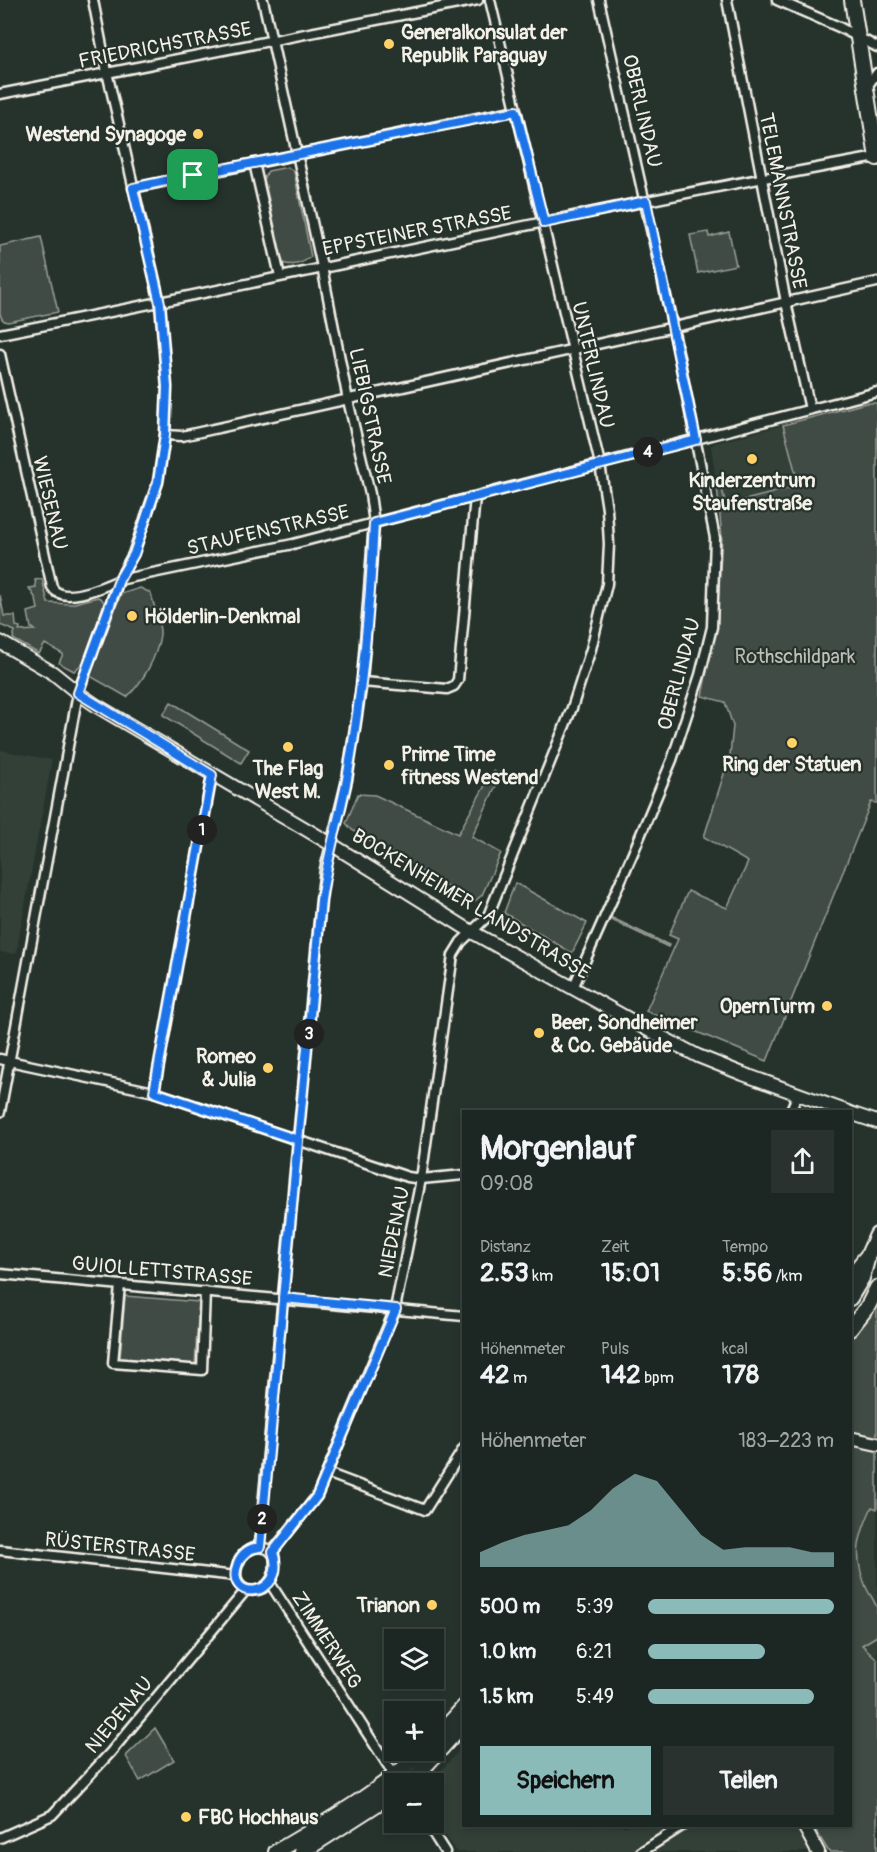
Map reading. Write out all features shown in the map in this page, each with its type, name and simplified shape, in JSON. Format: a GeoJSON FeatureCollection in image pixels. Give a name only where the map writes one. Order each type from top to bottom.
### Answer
{"type":"FeatureCollection","features":[{"type":"Feature","properties":{"kind":"main road"},"geometry":{"type":"LineString","coordinates":[[852,0],[877,157]]}},
{"type":"Feature","properties":{"kind":"main road","name":"BOCKENHEIMER LANDSTRASSE"},"geometry":{"type":"LineString","coordinates":[[0,642],[53,673],[78,693],[331,844],[472,932],[698,1056],[843,1110]]}},
{"type":"Feature","properties":{"kind":"main road","name":"BOCKENHEIMER LANDSTRASSE"},"geometry":{"type":"LineString","coordinates":[[852,1113],[877,1122]]}},
{"type":"Feature","properties":{"kind":"main road"},"geometry":{"type":"LineString","coordinates":[[852,1295],[862,1278],[868,1255],[877,1235]]}},
{"type":"Feature","properties":{"kind":"main road"},"geometry":{"type":"LineString","coordinates":[[852,1275],[868,1255]]}},
{"type":"Feature","properties":{"kind":"main road"},"geometry":{"type":"LineString","coordinates":[[852,1326],[868,1306],[877,1288]]}},
{"type":"Feature","properties":{"kind":"main road"},"geometry":{"type":"LineString","coordinates":[[852,1438],[877,1444]]}},
{"type":"Feature","properties":{"kind":"main road"},"geometry":{"type":"LineString","coordinates":[[444,1730],[462,1709]]}},
{"type":"Feature","properties":{"kind":"main road"},"geometry":{"type":"LineString","coordinates":[[419,1773],[462,1725]]}},
{"type":"Feature","properties":{"kind":"main road"},"geometry":{"type":"LineString","coordinates":[[276,1852],[384,1788]]}},
{"type":"Feature","properties":{"kind":"main road"},"geometry":{"type":"LineString","coordinates":[[302,1852],[384,1799]]}},
{"type":"Feature","properties":{"kind":"main road"},"geometry":{"type":"LineString","coordinates":[[805,1827],[818,1852]]}},
{"type":"Feature","properties":{"kind":"street"},"geometry":{"type":"LineString","coordinates":[[0,1112],[78,693],[119,580],[134,554],[158,482],[165,435],[167,387],[160,303],[107,72],[93,0]]}},
{"type":"Feature","properties":{"kind":"street","name":"LIEBIGSTRASSE"},"geometry":{"type":"LineString","coordinates":[[260,1547],[321,900],[325,869],[346,780],[362,682],[374,523],[370,494],[348,400],[322,267],[263,0]]}},
{"type":"Feature","properties":{"kind":"street","name":"FRIEDRICHSTRASSE"},"geometry":{"type":"LineString","coordinates":[[0,94],[478,0]]}},
{"type":"Feature","properties":{"kind":"street","name":"UNTERLINDAU"},"geometry":{"type":"LineString","coordinates":[[472,932],[488,916],[572,708],[591,650],[607,584],[609,544],[607,509],[600,464],[490,0]]}},
{"type":"Feature","properties":{"kind":"street","name":"OBERLINDAU"},"geometry":{"type":"LineString","coordinates":[[573,988],[672,760],[700,675],[712,627],[715,538],[646,201],[599,0]]}},
{"type":"Feature","properties":{"kind":"street","name":"TELEMANNSTRASSE"},"geometry":{"type":"LineString","coordinates":[[727,0],[786,302],[810,409]]}},
{"type":"Feature","properties":{"kind":"street"},"geometry":{"type":"LineString","coordinates":[[777,0],[839,27],[877,47]]}},
{"type":"Feature","properties":{"kind":"street"},"geometry":{"type":"LineString","coordinates":[[866,88],[877,73]]}},
{"type":"Feature","properties":{"kind":"street"},"geometry":{"type":"LineString","coordinates":[[133,188],[516,111]]}},
{"type":"Feature","properties":{"kind":"street","name":"EPPSTEINER STRASSE"},"geometry":{"type":"LineString","coordinates":[[0,334],[160,303],[322,267],[646,201],[877,157]]}},
{"type":"Feature","properties":{"kind":"street"},"geometry":{"type":"LineString","coordinates":[[254,163],[280,276]]}},
{"type":"Feature","properties":{"kind":"street"},"geometry":{"type":"LineString","coordinates":[[165,435],[182,436],[877,282]]}},
{"type":"Feature","properties":{"kind":"street","name":"WIESENAU"},"geometry":{"type":"LineString","coordinates":[[0,354],[52,587],[61,595],[71,595],[93,591],[119,580]]}},
{"type":"Feature","properties":{"kind":"street","name":"STAUFENSTRASSE"},"geometry":{"type":"LineString","coordinates":[[119,580],[293,544],[877,392]]}},
{"type":"Feature","properties":{"kind":"street"},"geometry":{"type":"LineString","coordinates":[[362,682],[447,689],[454,686],[458,680],[476,497]]}},
{"type":"Feature","properties":{"kind":"street"},"geometry":{"type":"LineString","coordinates":[[154,1092],[212,775]]}},
{"type":"Feature","properties":{"kind":"street","name":"NIEDENAU"},"geometry":{"type":"LineString","coordinates":[[273,1552],[317,1496],[396,1309],[420,1179],[453,955],[461,942],[472,932]]}},
{"type":"Feature","properties":{"kind":"street"},"geometry":{"type":"LineString","coordinates":[[0,1059],[154,1092],[408,1177],[420,1179],[462,1175]]}},
{"type":"Feature","properties":{"kind":"street"},"geometry":{"type":"LineString","coordinates":[[791,1110],[798,1094]]}},
{"type":"Feature","properties":{"kind":"street","name":"GUIOLLETTSTRASSE"},"geometry":{"type":"LineString","coordinates":[[0,1274],[462,1316]]}},
{"type":"Feature","properties":{"kind":"street"},"geometry":{"type":"LineString","coordinates":[[120,1285],[113,1363],[202,1370],[205,1292]]}},
{"type":"Feature","properties":{"kind":"street"},"geometry":{"type":"LineString","coordinates":[[327,1473],[425,1510],[462,1451]]}},
{"type":"Feature","properties":{"kind":"street"},"geometry":{"type":"LineString","coordinates":[[260,1547],[273,1552],[274,1570],[270,1582],[259,1591],[253,1592],[240,1585],[236,1576],[237,1566],[244,1553],[260,1547]]}},
{"type":"Feature","properties":{"kind":"street","name":"RÜSTERSTRASSE"},"geometry":{"type":"LineString","coordinates":[[0,1550],[236,1576]]}},
{"type":"Feature","properties":{"kind":"street","name":"ZIMMERWEG"},"geometry":{"type":"LineString","coordinates":[[270,1582],[396,1773]]}},
{"type":"Feature","properties":{"kind":"street","name":"NIEDENAU"},"geometry":{"type":"LineString","coordinates":[[0,1838],[52,1815],[110,1753],[246,1590]]}},
{"type":"Feature","properties":{"kind":"street"},"geometry":{"type":"LineString","coordinates":[[641,1852],[680,1827]]}},
{"type":"Feature","properties":{"kind":"street"},"geometry":{"type":"LineString","coordinates":[[433,1833],[445,1852]]}},
{"type":"Feature","properties":{"kind":"shaded area","name":"Kinderzentrum Staufenstraße"},"geometry":{"type":"Polygon","coordinates":[[[783,425],[799,486],[726,505],[721,486],[717,486],[711,446],[783,425]]]}},
{"type":"Feature","properties":{"kind":"shaded area"},"geometry":{"type":"Polygon","coordinates":[[[0,750],[52,760],[16,954],[0,952],[0,750]]]}},
{"type":"Feature","properties":{"kind":"shaded area"},"geometry":{"type":"Polygon","coordinates":[[[610,917],[669,945],[668,947],[609,919],[610,917]]]}},
{"type":"Feature","properties":{"kind":"shaded area"},"geometry":{"type":"Polygon","coordinates":[[[873,1507],[877,1509],[877,1607],[862,1578],[858,1553],[861,1533],[873,1507]]]}},
{"type":"Feature","properties":{"kind":"shaded area"},"geometry":{"type":"Polygon","coordinates":[[[877,1636],[877,1659],[862,1645],[877,1636]]]}},
{"type":"Feature","properties":{"kind":"shaded area"},"geometry":{"type":"Polygon","coordinates":[[[462,1747],[462,1827],[814,1827],[829,1852],[456,1852],[444,1833],[444,1773],[439,1773],[462,1747]]]}},
{"type":"Feature","properties":{"kind":"green space"},"geometry":{"type":"Polygon","coordinates":[[[288,167],[294,172],[311,257],[301,263],[290,265],[283,263],[264,178],[268,171],[288,167]]]}},
{"type":"Feature","properties":{"kind":"green space"},"geometry":{"type":"Polygon","coordinates":[[[708,232],[709,237],[729,232],[736,265],[698,273],[690,235],[708,232]]]}},
{"type":"Feature","properties":{"kind":"green space"},"geometry":{"type":"Polygon","coordinates":[[[41,237],[58,312],[4,321],[0,313],[0,246],[41,237]]]}},
{"type":"Feature","properties":{"kind":"green space","name":"Rothschildpark"},"geometry":{"type":"Polygon","coordinates":[[[866,403],[877,403],[877,803],[871,802],[767,1061],[646,1011],[678,939],[669,935],[688,891],[727,908],[748,862],[704,837],[730,755],[733,726],[725,702],[702,696],[717,620],[722,537],[717,486],[721,485],[726,505],[799,486],[783,425],[866,403]]]}},
{"type":"Feature","properties":{"kind":"green space"},"geometry":{"type":"Polygon","coordinates":[[[42,579],[48,603],[71,604],[98,597],[104,603],[85,661],[74,671],[59,663],[63,654],[45,644],[39,654],[13,639],[15,631],[0,625],[0,595],[4,616],[15,616],[16,626],[20,627],[19,631],[35,630],[31,628],[28,612],[38,609],[36,599],[29,588],[36,587],[35,580],[42,579]]]}},
{"type":"Feature","properties":{"kind":"green space"},"geometry":{"type":"Polygon","coordinates":[[[140,588],[151,593],[160,635],[156,652],[148,669],[127,697],[90,676],[121,594],[140,588]]]}},
{"type":"Feature","properties":{"kind":"green space"},"geometry":{"type":"Polygon","coordinates":[[[171,702],[249,750],[241,763],[163,715],[171,702]]]}},
{"type":"Feature","properties":{"kind":"green space"},"geometry":{"type":"Polygon","coordinates":[[[493,771],[501,775],[472,837],[501,853],[482,895],[475,901],[352,830],[346,823],[358,794],[375,795],[458,834],[493,771]]]}},
{"type":"Feature","properties":{"kind":"green space"},"geometry":{"type":"Polygon","coordinates":[[[515,883],[587,923],[572,953],[504,913],[515,883]]]}},
{"type":"Feature","properties":{"kind":"green space"},"geometry":{"type":"Polygon","coordinates":[[[877,1288],[877,1509],[872,1507],[867,1518],[858,1556],[866,1587],[877,1608],[877,1636],[862,1645],[877,1659],[877,1852],[829,1852],[814,1827],[852,1827],[852,1326],[877,1288]]]}},
{"type":"Feature","properties":{"kind":"green space"},"geometry":{"type":"Polygon","coordinates":[[[125,1296],[199,1302],[195,1364],[120,1359],[125,1296]]]}},
{"type":"Feature","properties":{"kind":"green space"},"geometry":{"type":"Polygon","coordinates":[[[155,1728],[174,1760],[140,1781],[126,1756],[155,1728]]]}},
{"type":"Feature","properties":{"kind":"place","name":"Generalkonsulat der Republik Paraguay"},"geometry":{"type":"Point","coordinates":[389,44]}},
{"type":"Feature","properties":{"kind":"place","name":"Westend Synagoge"},"geometry":{"type":"Point","coordinates":[198,134]}},
{"type":"Feature","properties":{"kind":"place","name":"Kinderzentrum Staufenstraße"},"geometry":{"type":"Point","coordinates":[752,459]}},
{"type":"Feature","properties":{"kind":"place","name":"Hölderlin-Denkmal"},"geometry":{"type":"Point","coordinates":[132,616]}},
{"type":"Feature","properties":{"kind":"place","name":"Ring der Statuen"},"geometry":{"type":"Point","coordinates":[792,743]}},
{"type":"Feature","properties":{"kind":"place","name":"The Flag West M."},"geometry":{"type":"Point","coordinates":[288,747]}},
{"type":"Feature","properties":{"kind":"place","name":"Prime Time fitness Westend"},"geometry":{"type":"Point","coordinates":[389,765]}},
{"type":"Feature","properties":{"kind":"place","name":"OpernTurm"},"geometry":{"type":"Point","coordinates":[827,1006]}},
{"type":"Feature","properties":{"kind":"place","name":"Beer, Sondheimer & Co. Gebäude"},"geometry":{"type":"Point","coordinates":[539,1033]}},
{"type":"Feature","properties":{"kind":"place","name":"Romeo & Julia"},"geometry":{"type":"Point","coordinates":[268,1068]}},
{"type":"Feature","properties":{"kind":"place","name":"Trianon"},"geometry":{"type":"Point","coordinates":[432,1605]}},
{"type":"Feature","properties":{"kind":"place","name":"FBC Hochhaus"},"geometry":{"type":"Point","coordinates":[186,1817]}},
{"type":"Feature","properties":{"kind":"route"},"geometry":{"type":"LineString","coordinates":[[193,175],[133,188],[160,303],[167,387],[165,435],[158,482],[134,554],[119,580],[78,693],[212,775],[154,1092],[298,1140],[283,1298],[260,1547],[244,1553],[236,1571],[240,1585],[253,1592],[264,1588],[273,1578],[273,1552],[317,1496],[396,1309],[283,1298],[321,900],[325,869],[346,780],[362,682],[374,523],[696,440],[646,201],[544,223],[516,111],[193,175]]}}]}
